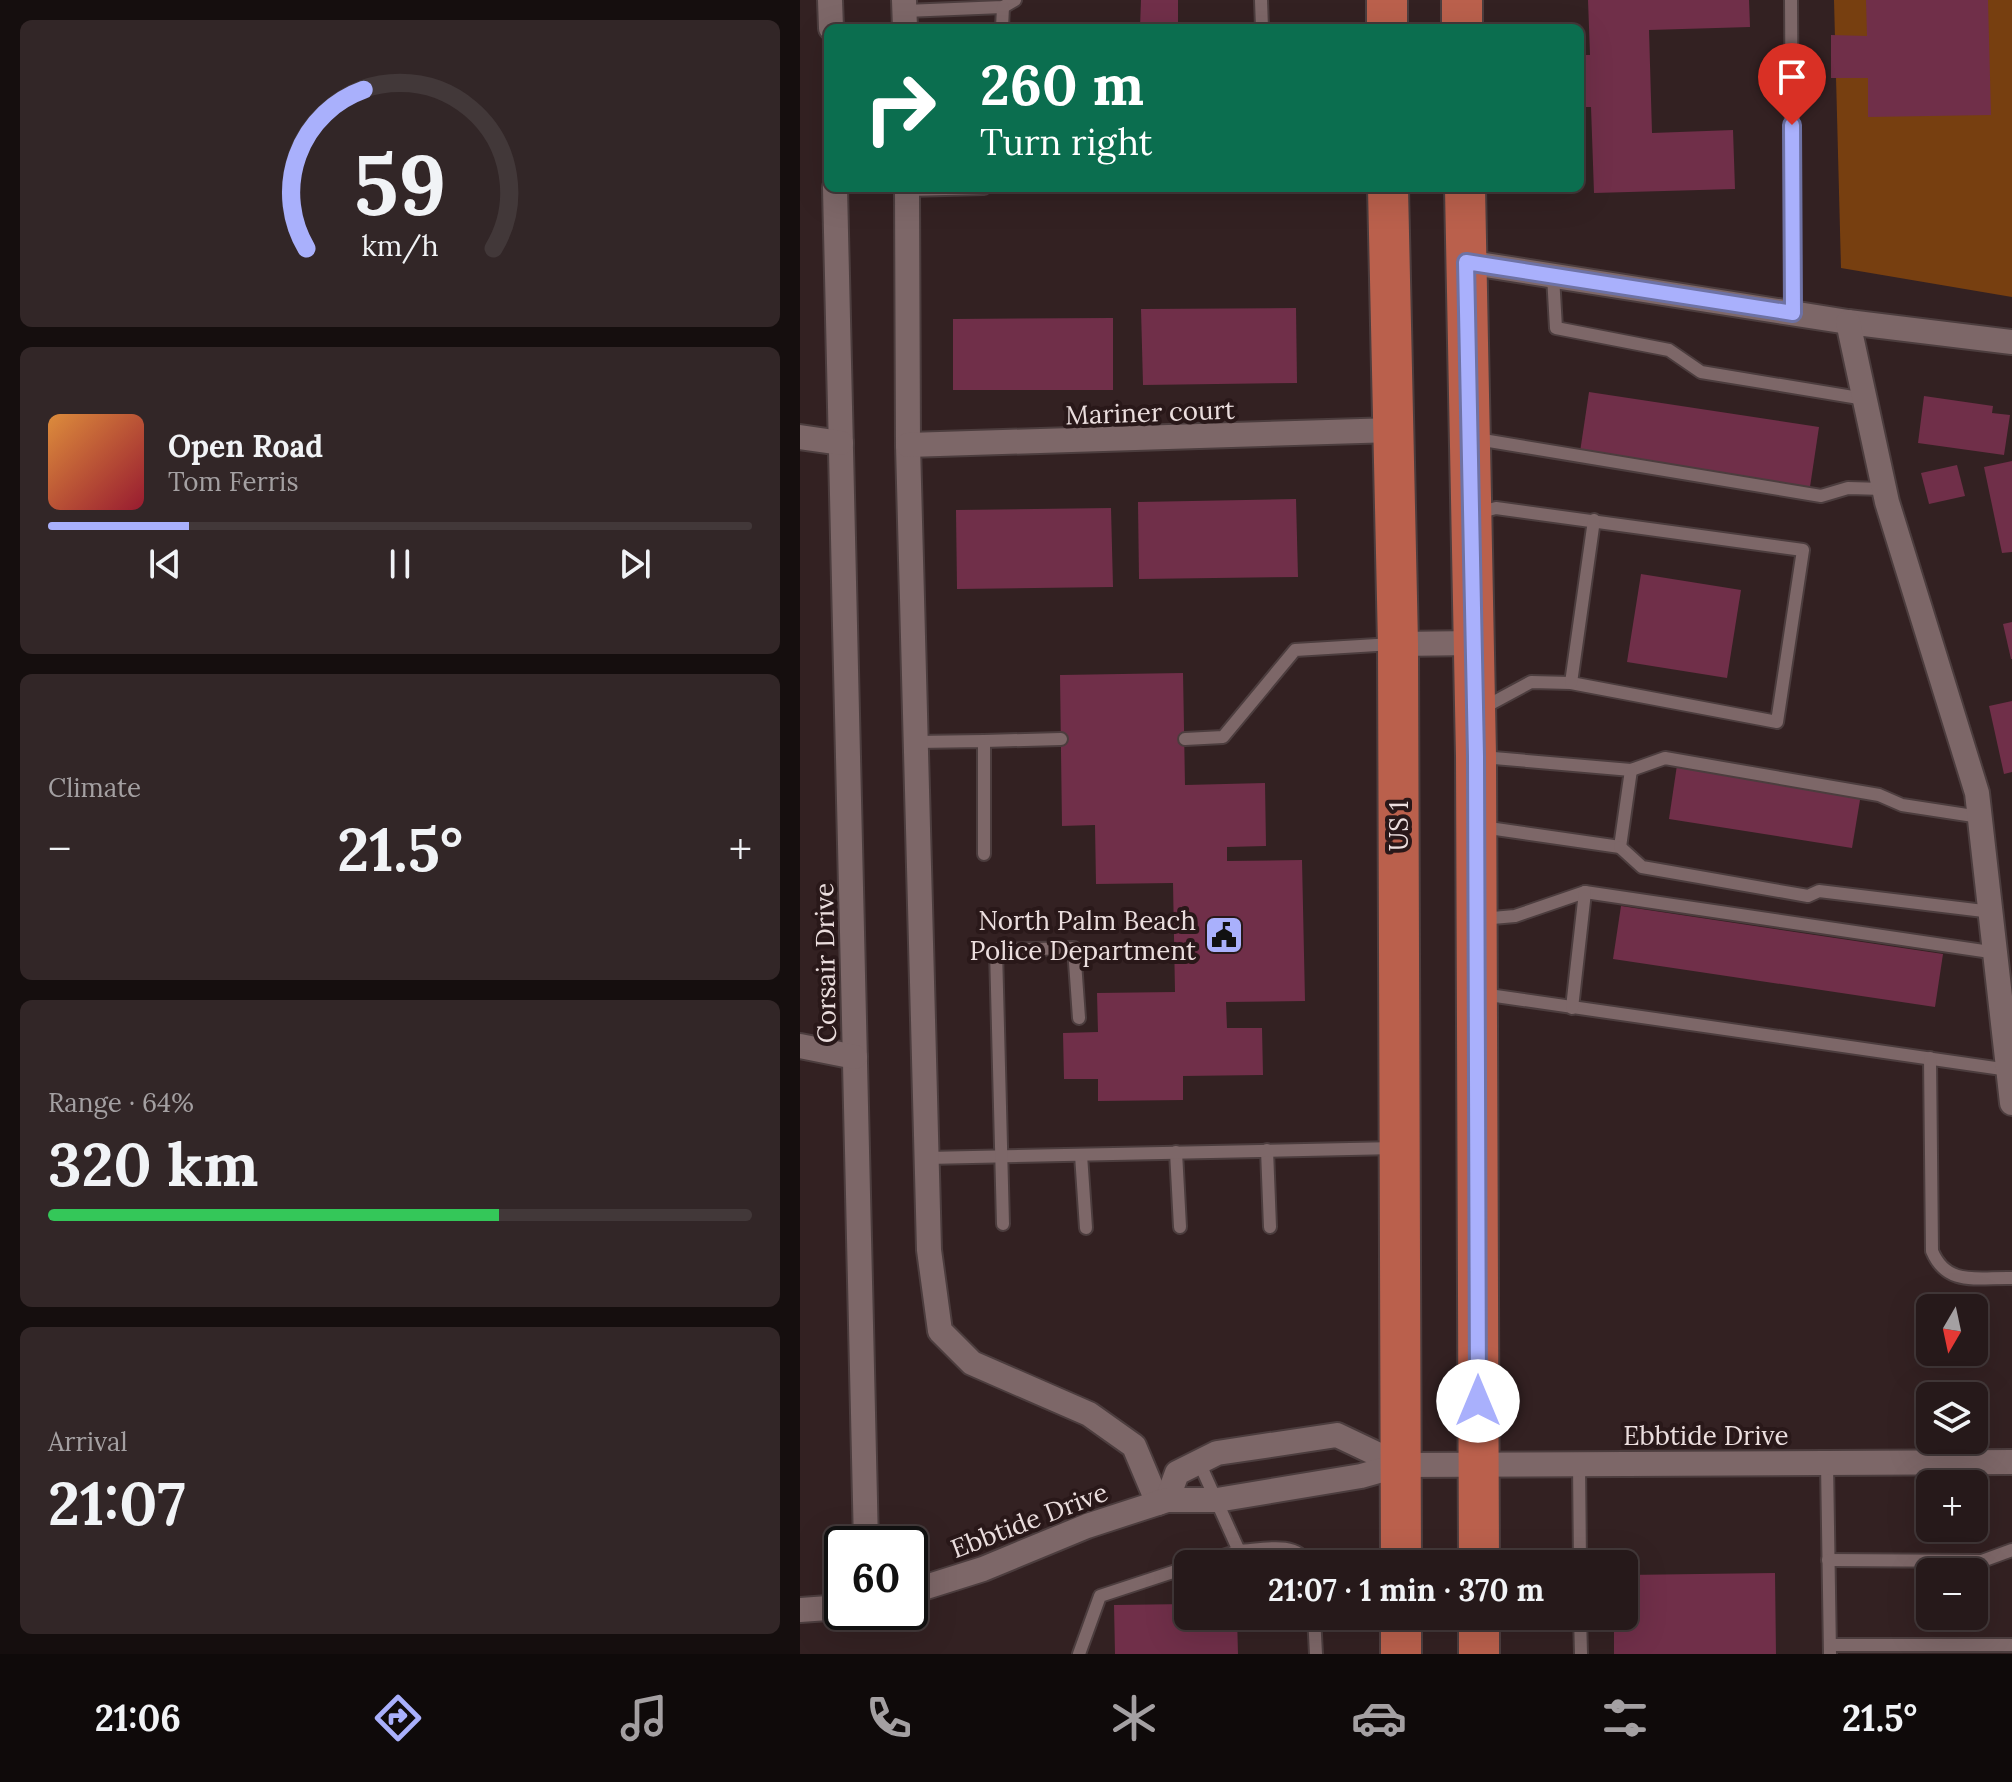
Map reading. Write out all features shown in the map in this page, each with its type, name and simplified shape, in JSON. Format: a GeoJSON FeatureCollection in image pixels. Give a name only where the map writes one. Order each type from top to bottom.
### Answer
{"type":"FeatureCollection","features":[{"type":"Feature","properties":{"kind":"main road"},"geometry":{"type":"LineString","coordinates":[[1387,0],[1387,24]]}},
{"type":"Feature","properties":{"kind":"main road"},"geometry":{"type":"LineString","coordinates":[[1462,0],[1462,24]]}},
{"type":"Feature","properties":{"kind":"main road","name":"US 1"},"geometry":{"type":"LineString","coordinates":[[1388,192],[1398,644],[1401,1550]]}},
{"type":"Feature","properties":{"kind":"main road"},"geometry":{"type":"LineString","coordinates":[[1465,192],[1476,756],[1479,1550]]}},
{"type":"Feature","properties":{"kind":"main road"},"geometry":{"type":"LineString","coordinates":[[1401,1630],[1401,1654]]}},
{"type":"Feature","properties":{"kind":"main road"},"geometry":{"type":"LineString","coordinates":[[1479,1630],[1479,1654]]}},
{"type":"Feature","properties":{"kind":"street"},"geometry":{"type":"LineString","coordinates":[[830,0],[831,24]]}},
{"type":"Feature","properties":{"kind":"street","name":"Corsair Drive"},"geometry":{"type":"LineString","coordinates":[[835,192],[866,1526]]}},
{"type":"Feature","properties":{"kind":"street"},"geometry":{"type":"LineString","coordinates":[[907,192],[908,445],[929,1250],[940,1331],[972,1363],[1089,1414],[1134,1446],[1162,1502]]}},
{"type":"Feature","properties":{"kind":"street"},"geometry":{"type":"LineString","coordinates":[[1466,262],[1848,322],[2012,342]]}},
{"type":"Feature","properties":{"kind":"street"},"geometry":{"type":"LineString","coordinates":[[1848,322],[1884,489],[1977,793],[2012,1103]]}},
{"type":"Feature","properties":{"kind":"street","name":"Mariner court"},"geometry":{"type":"LineString","coordinates":[[908,445],[1394,430]]}},
{"type":"Feature","properties":{"kind":"street"},"geometry":{"type":"LineString","coordinates":[[800,437],[841,443]]}},
{"type":"Feature","properties":{"kind":"street"},"geometry":{"type":"LineString","coordinates":[[1398,644],[1474,643]]}},
{"type":"Feature","properties":{"kind":"street"},"geometry":{"type":"LineString","coordinates":[[800,1046],[855,1057]]}},
{"type":"Feature","properties":{"kind":"street","name":"Ebbtide Drive"},"geometry":{"type":"LineString","coordinates":[[1162,1502],[1177,1473],[1217,1453],[1337,1435],[1400,1465]]}},
{"type":"Feature","properties":{"kind":"street","name":"Ebbtide Drive"},"geometry":{"type":"LineString","coordinates":[[928,1586],[1162,1502],[1217,1500],[1361,1476],[1400,1465],[2012,1462]]}},
{"type":"Feature","properties":{"kind":"street"},"geometry":{"type":"LineString","coordinates":[[800,1610],[824,1608]]}},
{"type":"Feature","properties":{"kind":"lane"},"geometry":{"type":"LineString","coordinates":[[905,13],[1003,7],[1015,0]]}},
{"type":"Feature","properties":{"kind":"lane"},"geometry":{"type":"LineString","coordinates":[[1261,0],[1262,24]]}},
{"type":"Feature","properties":{"kind":"lane"},"geometry":{"type":"LineString","coordinates":[[1791,0],[1793,313]]}},
{"type":"Feature","properties":{"kind":"lane"},"geometry":{"type":"LineString","coordinates":[[1002,24],[1003,7]]}},
{"type":"Feature","properties":{"kind":"lane"},"geometry":{"type":"LineString","coordinates":[[1553,276],[1556,328],[1669,350],[1701,372],[1865,399]]}},
{"type":"Feature","properties":{"kind":"lane"},"geometry":{"type":"LineString","coordinates":[[1469,438],[1821,496],[1848,488],[1884,489]]}},
{"type":"Feature","properties":{"kind":"lane"},"geometry":{"type":"LineString","coordinates":[[1471,515],[1496,508],[1803,550],[1777,722],[1571,683],[1531,682],[1475,713]]}},
{"type":"Feature","properties":{"kind":"lane"},"geometry":{"type":"LineString","coordinates":[[1571,683],[1594,520]]}},
{"type":"Feature","properties":{"kind":"lane"},"geometry":{"type":"LineString","coordinates":[[1185,739],[1223,737],[1295,650],[1398,644]]}},
{"type":"Feature","properties":{"kind":"lane"},"geometry":{"type":"LineString","coordinates":[[916,742],[1061,739]]}},
{"type":"Feature","properties":{"kind":"lane"},"geometry":{"type":"LineString","coordinates":[[984,741],[984,854]]}},
{"type":"Feature","properties":{"kind":"lane"},"geometry":{"type":"LineString","coordinates":[[1476,756],[1631,770],[1665,758],[1879,795],[1902,805],[1980,817]]}},
{"type":"Feature","properties":{"kind":"lane"},"geometry":{"type":"LineString","coordinates":[[1620,847],[1631,770]]}},
{"type":"Feature","properties":{"kind":"lane"},"geometry":{"type":"LineString","coordinates":[[1475,826],[1620,847],[1642,867],[1808,896],[1819,891],[1992,912]]}},
{"type":"Feature","properties":{"kind":"lane"},"geometry":{"type":"LineString","coordinates":[[1572,1008],[1585,892]]}},
{"type":"Feature","properties":{"kind":"lane"},"geometry":{"type":"LineString","coordinates":[[1477,919],[1515,916],[1585,892],[1997,953]]}},
{"type":"Feature","properties":{"kind":"lane"},"geometry":{"type":"LineString","coordinates":[[1003,1224],[996,950],[1074,948],[1079,1018]]}},
{"type":"Feature","properties":{"kind":"lane"},"geometry":{"type":"LineString","coordinates":[[1476,993],[2009,1070]]}},
{"type":"Feature","properties":{"kind":"lane"},"geometry":{"type":"LineString","coordinates":[[1930,1058],[1932,1251],[1939,1268],[1950,1276],[2012,1278]]}},
{"type":"Feature","properties":{"kind":"lane"},"geometry":{"type":"LineString","coordinates":[[927,1158],[1400,1147]]}},
{"type":"Feature","properties":{"kind":"lane"},"geometry":{"type":"LineString","coordinates":[[1267,1150],[1270,1227]]}},
{"type":"Feature","properties":{"kind":"lane"},"geometry":{"type":"LineString","coordinates":[[1176,1152],[1180,1227]]}},
{"type":"Feature","properties":{"kind":"lane"},"geometry":{"type":"LineString","coordinates":[[1081,1155],[1086,1228]]}},
{"type":"Feature","properties":{"kind":"lane"},"geometry":{"type":"LineString","coordinates":[[1199,1462],[1239,1550]]}},
{"type":"Feature","properties":{"kind":"lane"},"geometry":{"type":"LineString","coordinates":[[1579,1463],[1580,1550]]}},
{"type":"Feature","properties":{"kind":"lane"},"geometry":{"type":"LineString","coordinates":[[1827,1463],[1830,1650],[2012,1645]]}},
{"type":"Feature","properties":{"kind":"lane"},"geometry":{"type":"LineString","coordinates":[[1257,1550],[1295,1550]]}},
{"type":"Feature","properties":{"kind":"lane"},"geometry":{"type":"LineString","coordinates":[[1828,1560],[1982,1561],[2012,1550]]}},
{"type":"Feature","properties":{"kind":"lane"},"geometry":{"type":"LineString","coordinates":[[1079,1654],[1100,1596],[1174,1572]]}},
{"type":"Feature","properties":{"kind":"lane"},"geometry":{"type":"LineString","coordinates":[[1315,1630],[1316,1654]]}},
{"type":"Feature","properties":{"kind":"lane"},"geometry":{"type":"LineString","coordinates":[[1580,1630],[1581,1654]]}},
{"type":"Feature","properties":{"kind":"shaded area"},"geometry":{"type":"Polygon","coordinates":[[[1834,0],[2012,0],[2012,297],[1841,268],[1834,0]]]}},
{"type":"Feature","properties":{"kind":"building"},"geometry":{"type":"Polygon","coordinates":[[[1141,0],[1178,0],[1178,24],[1140,24],[1141,0]]]}},
{"type":"Feature","properties":{"kind":"building"},"geometry":{"type":"Polygon","coordinates":[[[1588,0],[1749,0],[1750,27],[1649,30],[1652,133],[1733,130],[1735,189],[1594,193],[1591,107],[1584,107],[1584,55],[1590,55],[1588,0]]]}},
{"type":"Feature","properties":{"kind":"building"},"geometry":{"type":"Polygon","coordinates":[[[1866,0],[1988,0],[1991,115],[1868,117],[1868,78],[1831,78],[1831,35],[1867,36],[1866,0]]]}},
{"type":"Feature","properties":{"kind":"building"},"geometry":{"type":"Polygon","coordinates":[[[1296,308],[1297,383],[1143,385],[1141,309],[1296,308]]]}},
{"type":"Feature","properties":{"kind":"building"},"geometry":{"type":"Polygon","coordinates":[[[1113,318],[1113,390],[953,390],[953,319],[1113,318]]]}},
{"type":"Feature","properties":{"kind":"building"},"geometry":{"type":"Polygon","coordinates":[[[1589,392],[1819,427],[1810,487],[1580,452],[1589,392]]]}},
{"type":"Feature","properties":{"kind":"building"},"geometry":{"type":"Polygon","coordinates":[[[1924,396],[1993,406],[1992,413],[2010,415],[2004,455],[1918,443],[1924,396]]]}},
{"type":"Feature","properties":{"kind":"building"},"geometry":{"type":"Polygon","coordinates":[[[2012,461],[2012,552],[2002,553],[1984,467],[2012,461]]]}},
{"type":"Feature","properties":{"kind":"building"},"geometry":{"type":"Polygon","coordinates":[[[1957,465],[1965,496],[1929,504],[1921,473],[1957,465]]]}},
{"type":"Feature","properties":{"kind":"building"},"geometry":{"type":"Polygon","coordinates":[[[1296,499],[1298,577],[1139,579],[1138,502],[1296,499]]]}},
{"type":"Feature","properties":{"kind":"building"},"geometry":{"type":"Polygon","coordinates":[[[1111,508],[1113,587],[957,589],[956,510],[1111,508]]]}},
{"type":"Feature","properties":{"kind":"building"},"geometry":{"type":"Polygon","coordinates":[[[1641,574],[1741,590],[1727,678],[1627,662],[1641,574]]]}},
{"type":"Feature","properties":{"kind":"building"},"geometry":{"type":"Polygon","coordinates":[[[2012,622],[2012,659],[2011,659],[2003,624],[2012,622]]]}},
{"type":"Feature","properties":{"kind":"building"},"geometry":{"type":"Polygon","coordinates":[[[1183,673],[1185,785],[1265,783],[1266,846],[1227,847],[1227,861],[1302,860],[1305,1001],[1226,1002],[1227,1028],[1262,1028],[1263,1075],[1183,1076],[1183,1100],[1098,1101],[1098,1079],[1064,1079],[1063,1033],[1098,1032],[1097,993],[1175,992],[1173,883],[1096,884],[1095,825],[1062,826],[1060,675],[1183,673]]]}},
{"type":"Feature","properties":{"kind":"building"},"geometry":{"type":"Polygon","coordinates":[[[2012,701],[2012,772],[2004,774],[1989,706],[2012,701]]]}},
{"type":"Feature","properties":{"kind":"building"},"geometry":{"type":"Polygon","coordinates":[[[1677,765],[1861,794],[1852,848],[1669,819],[1677,765]]]}},
{"type":"Feature","properties":{"kind":"building"},"geometry":{"type":"Polygon","coordinates":[[[1621,906],[1943,954],[1935,1007],[1613,959],[1621,906]]]}},
{"type":"Feature","properties":{"kind":"building"},"geometry":{"type":"Polygon","coordinates":[[[1775,1573],[1776,1654],[1614,1654],[1614,1630],[1638,1630],[1638,1575],[1775,1573]]]}},
{"type":"Feature","properties":{"kind":"building"},"geometry":{"type":"Polygon","coordinates":[[[1174,1604],[1174,1630],[1237,1630],[1238,1654],[1115,1654],[1114,1605],[1174,1604]]]}},
{"type":"Feature","properties":{"kind":"place","name":"North Palm Beach Police Department"},"geometry":{"type":"Point","coordinates":[1224,935]}},
{"type":"Feature","properties":{"kind":"route"},"geometry":{"type":"LineString","coordinates":[[1478,1401],[1476,756],[1466,262],[1793,313],[1792,125]]}}]}
